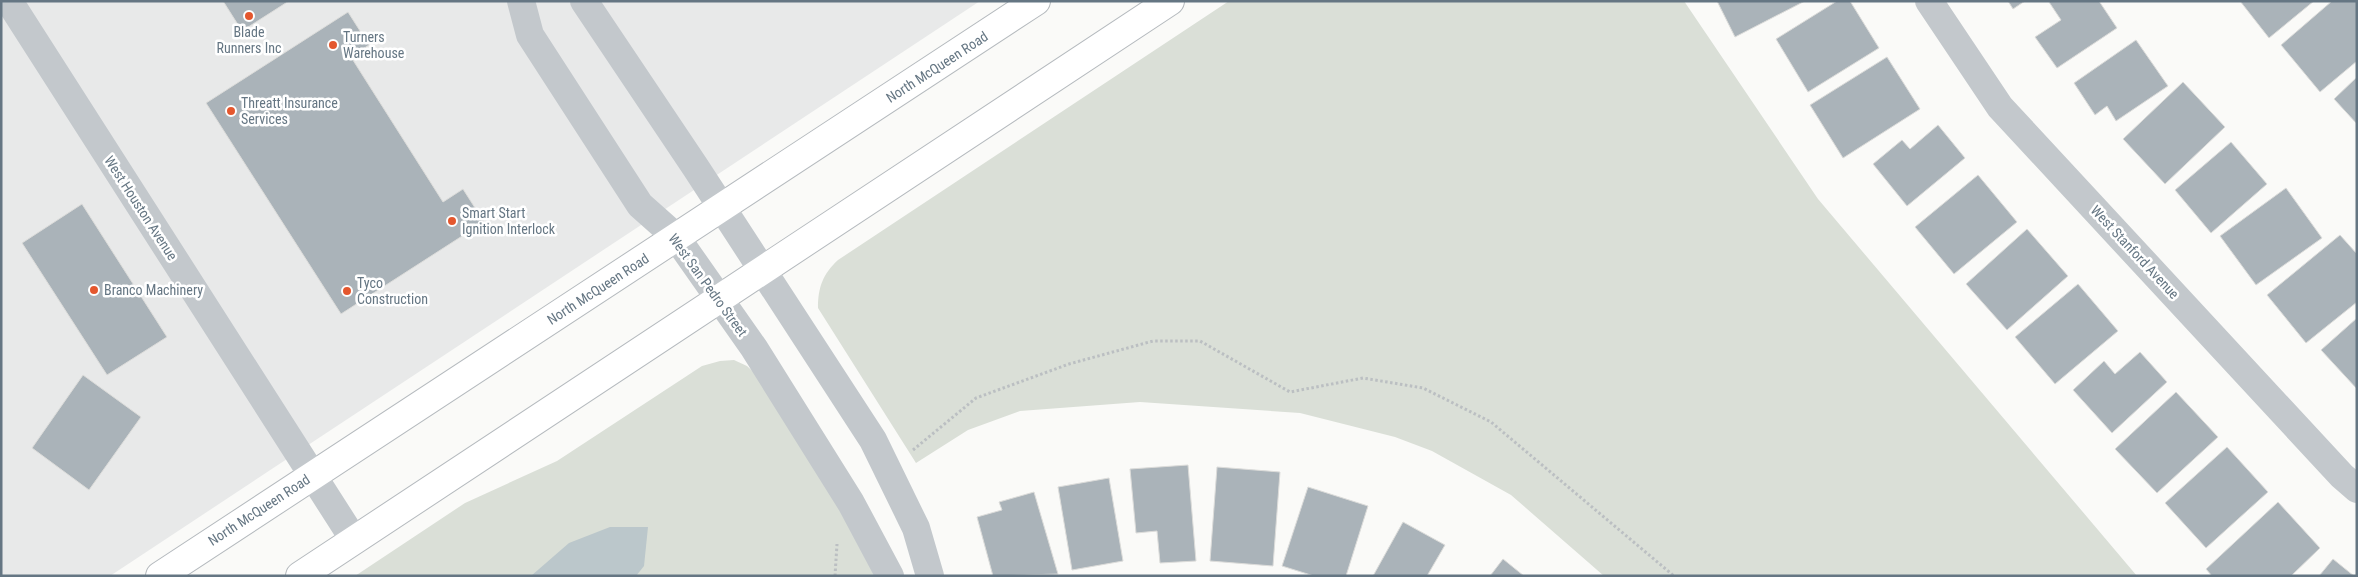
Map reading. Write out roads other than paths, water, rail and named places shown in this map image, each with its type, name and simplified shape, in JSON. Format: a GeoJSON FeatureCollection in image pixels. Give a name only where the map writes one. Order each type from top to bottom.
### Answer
{"type":"FeatureCollection","features":[{"type":"Feature","properties":{"kind":"main road","name":"North McQueen Road"},"geometry":{"type":"LineString","coordinates":[[160,576],[1036,1]]}},
{"type":"Feature","properties":{"kind":"main road"},"geometry":{"type":"LineString","coordinates":[[300,576],[1170,1]]}},
{"type":"Feature","properties":{"kind":"street","name":"West Houston Avenue"},"geometry":{"type":"LineString","coordinates":[[10,1],[354,540]]}},
{"type":"Feature","properties":{"kind":"street","name":"West San Pedro Street"},"geometry":{"type":"LineString","coordinates":[[521,1],[530,35],[640,205],[676,237],[754,348],[851,503],[890,576]]}},
{"type":"Feature","properties":{"kind":"street"},"geometry":{"type":"LineString","coordinates":[[584,1],[873,440],[916,528],[930,576]]}},
{"type":"Feature","properties":{"kind":"street","name":"West Stanford Avenue"},"geometry":{"type":"LineString","coordinates":[[1929,1],[2000,107],[2342,476],[2357,489]]}},
{"type":"Feature","properties":{"kind":"place","name":"Blade Runners Inc"},"geometry":{"type":"Point","coordinates":[249,16]}},
{"type":"Feature","properties":{"kind":"place","name":"Turners Warehouse"},"geometry":{"type":"Point","coordinates":[333,45]}},
{"type":"Feature","properties":{"kind":"place","name":"Threatt Insurance Services"},"geometry":{"type":"Point","coordinates":[231,111]}},
{"type":"Feature","properties":{"kind":"place","name":"Smart Start Ignition Interlock"},"geometry":{"type":"Point","coordinates":[452,221]}},
{"type":"Feature","properties":{"kind":"place","name":"Branco Machinery"},"geometry":{"type":"Point","coordinates":[94,290]}},
{"type":"Feature","properties":{"kind":"place","name":"Tyco Construction"},"geometry":{"type":"Point","coordinates":[347,291]}}]}
